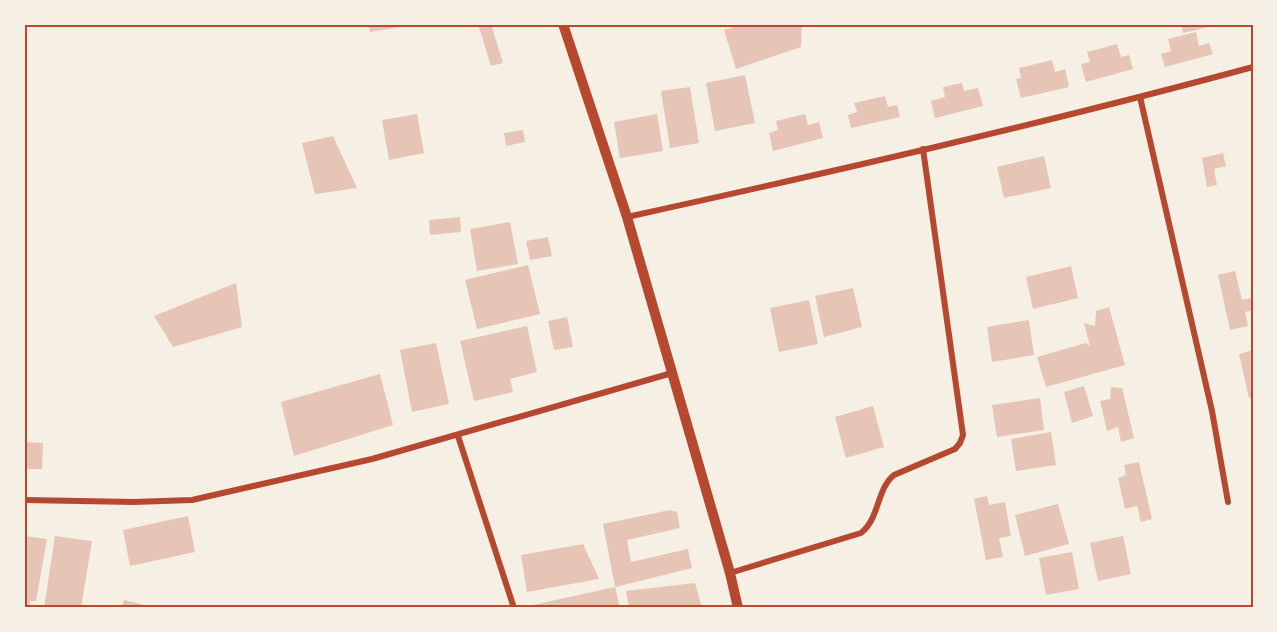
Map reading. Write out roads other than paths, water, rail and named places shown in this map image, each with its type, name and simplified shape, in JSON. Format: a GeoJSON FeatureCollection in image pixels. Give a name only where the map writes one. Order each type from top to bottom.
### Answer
{"type":"FeatureCollection","features":[{"type":"Feature","properties":{"kind":"street"},"geometry":{"type":"LineString","coordinates":[[562,24],[627,217],[730,573],[738,608]]}},
{"type":"Feature","properties":{"kind":"street"},"geometry":{"type":"LineString","coordinates":[[627,217],[1140,97],[1253,66]]}},
{"type":"Feature","properties":{"kind":"street"},"geometry":{"type":"LineString","coordinates":[[1140,97],[1205,379],[1228,502]]}},
{"type":"Feature","properties":{"kind":"street"},"geometry":{"type":"LineString","coordinates":[[730,573],[861,533],[874,517],[887,481],[894,475],[955,449],[960,443],[963,435],[923,149]]}},
{"type":"Feature","properties":{"kind":"street"},"geometry":{"type":"LineString","coordinates":[[24,500],[134,502],[192,500],[372,459],[672,373]]}},
{"type":"Feature","properties":{"kind":"street"},"geometry":{"type":"LineString","coordinates":[[458,436],[514,608]]}}]}
